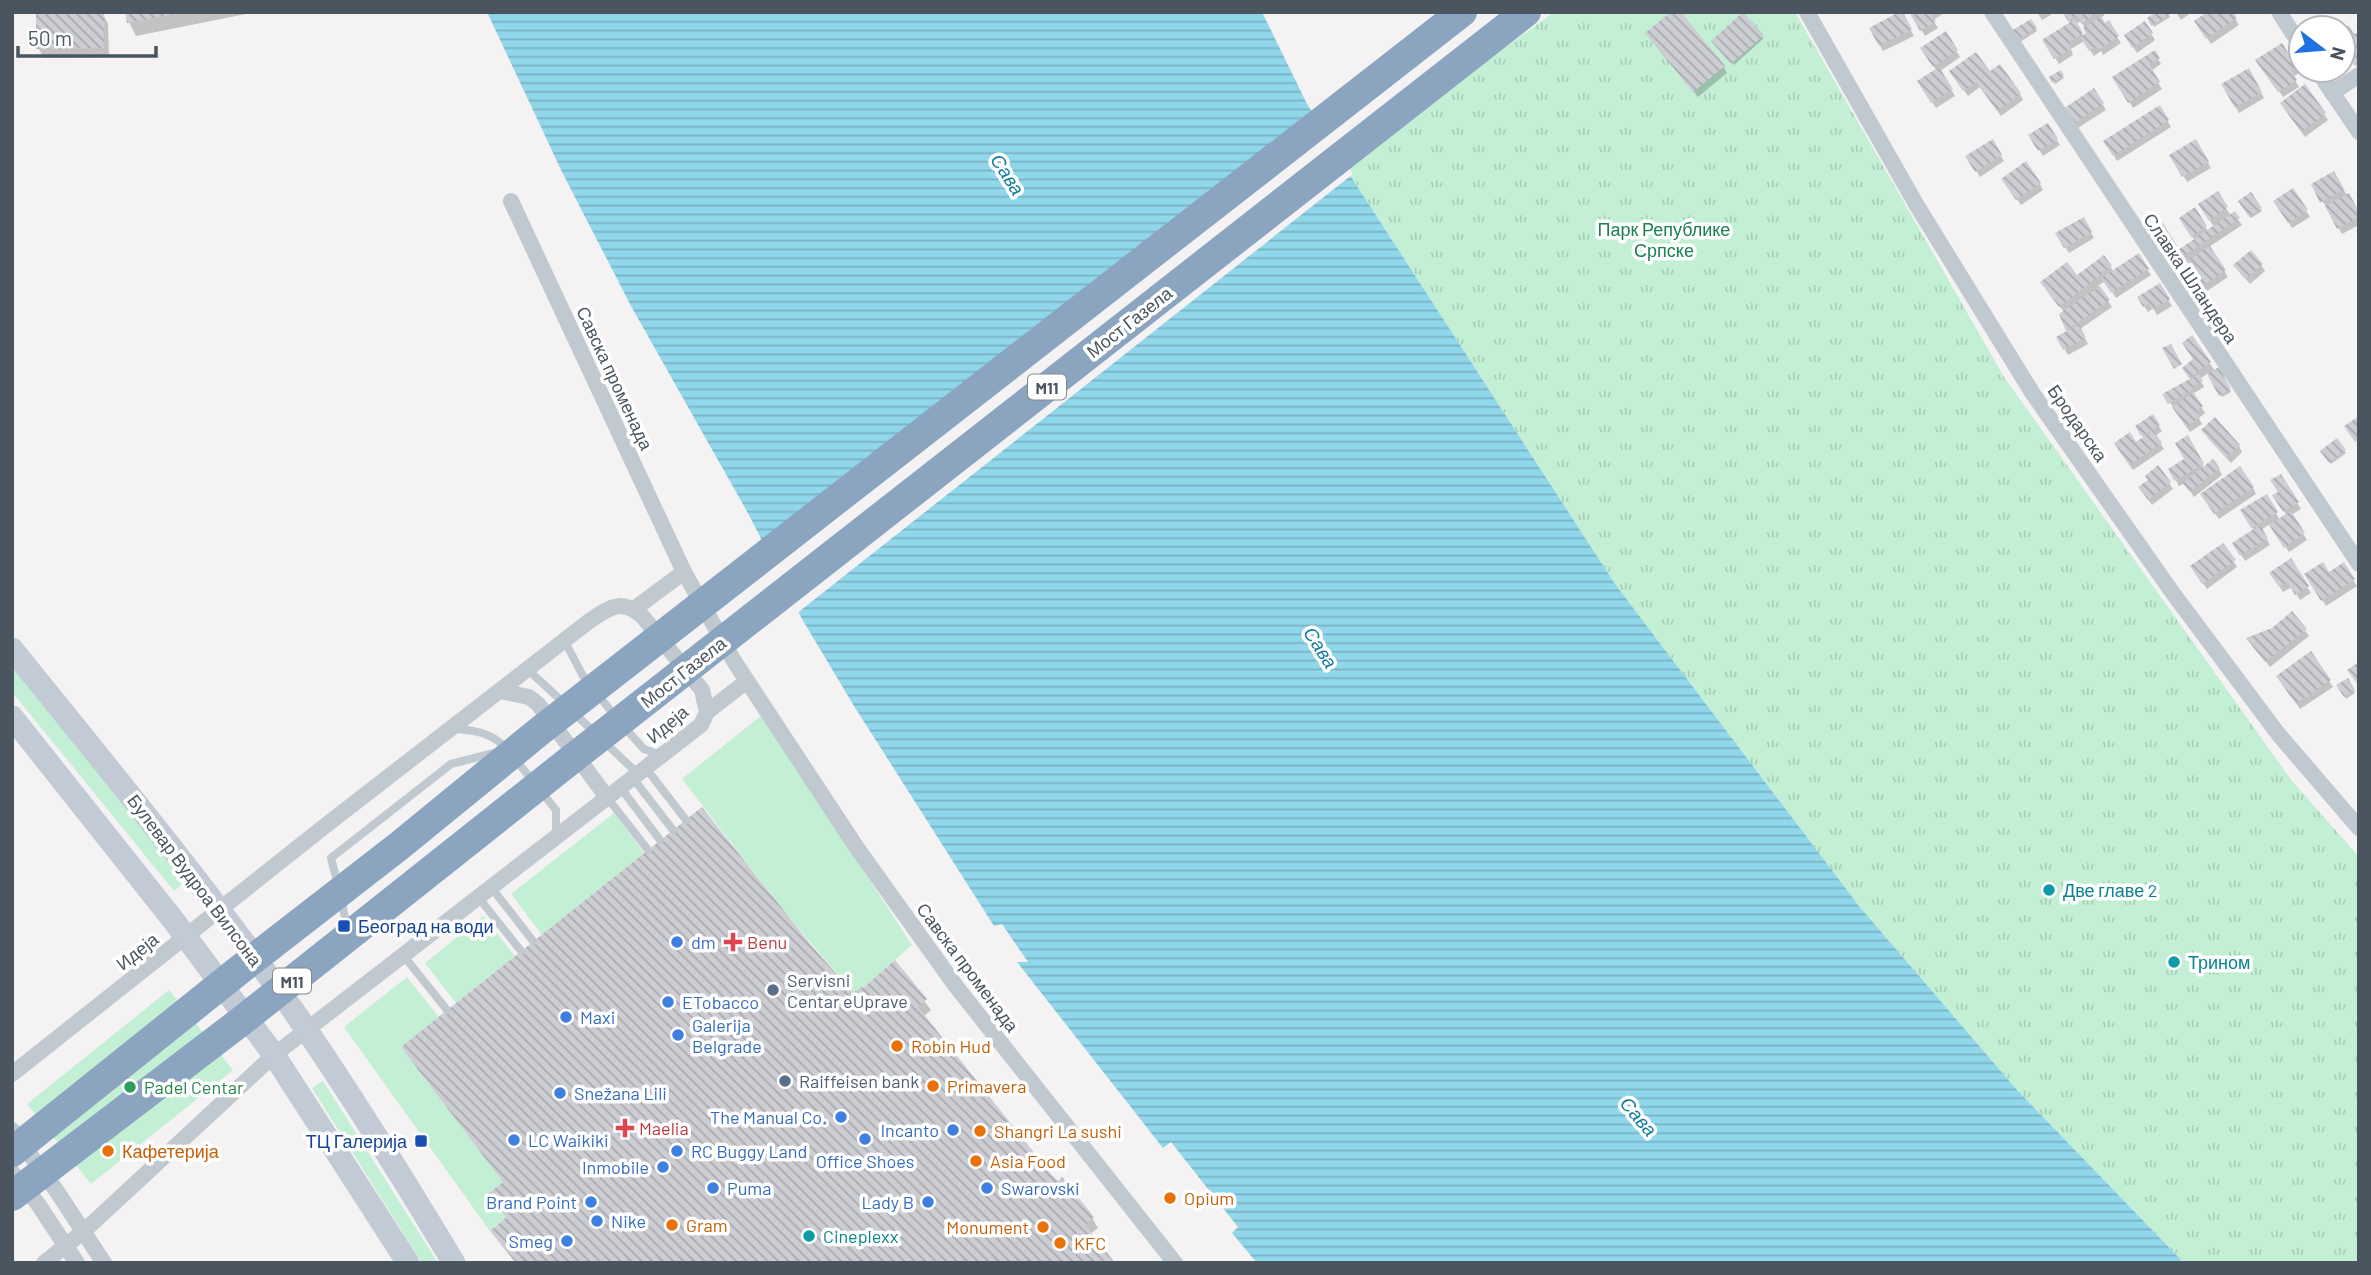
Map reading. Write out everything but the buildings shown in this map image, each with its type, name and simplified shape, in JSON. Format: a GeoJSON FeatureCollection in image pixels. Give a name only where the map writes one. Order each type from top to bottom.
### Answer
{"type":"FeatureCollection","features":[{"type":"Feature","properties":{"kind":"highway","name":"M11"},"geometry":{"type":"LineString","coordinates":[[12,1152],[238,971],[400,846],[541,730],[1462,12]]}},
{"type":"Feature","properties":{"kind":"highway","name":"Мост Газела"},"geometry":{"type":"LineString","coordinates":[[12,1196],[244,1019],[1526,12]]}},
{"type":"Feature","properties":{"kind":"main road","name":"Булевар Вудроа Вилсона"},"geometry":{"type":"LineString","coordinates":[[12,649],[220,909],[306,1030],[384,1147],[454,1263]]}},
{"type":"Feature","properties":{"kind":"main road"},"geometry":{"type":"LineString","coordinates":[[12,717],[186,937],[274,1055],[408,1263]]}},
{"type":"Feature","properties":{"kind":"street","name":"Бродарска"},"geometry":{"type":"LineString","coordinates":[[1807,12],[1922,215],[2033,394],[2165,582],[2270,724],[2359,828]]}},
{"type":"Feature","properties":{"kind":"street","name":"Славка Шландера"},"geometry":{"type":"LineString","coordinates":[[1992,12],[2359,564]]}},
{"type":"Feature","properties":{"kind":"street"},"geometry":{"type":"LineString","coordinates":[[2332,93],[2359,75]]}},
{"type":"Feature","properties":{"kind":"street"},"geometry":{"type":"LineString","coordinates":[[2326,84],[2359,132]]}},
{"type":"Feature","properties":{"kind":"street","name":"Савска променада"},"geometry":{"type":"LineString","coordinates":[[511,201],[684,572],[747,681],[857,848],[947,975],[1175,1263]]}},
{"type":"Feature","properties":{"kind":"street"},"geometry":{"type":"LineString","coordinates":[[634,609],[684,572]]}},
{"type":"Feature","properties":{"kind":"street","name":"Идеја"},"geometry":{"type":"LineString","coordinates":[[12,1074],[564,640],[612,607],[621,605],[634,609],[643,617],[702,690],[707,712],[701,724],[274,1055],[84,1231],[44,1263]]}},
{"type":"Feature","properties":{"kind":"street"},"geometry":{"type":"LineString","coordinates":[[707,712],[747,681]]}},
{"type":"Feature","properties":{"kind":"street"},"geometry":{"type":"LineString","coordinates":[[500,691],[529,697],[538,705],[606,796]]}},
{"type":"Feature","properties":{"kind":"street"},"geometry":{"type":"LineString","coordinates":[[12,1130],[104,1263]]}},
{"type":"Feature","properties":{"kind":"street"},"geometry":{"type":"LineString","coordinates":[[12,1172],[77,1263]]}},
{"type":"Feature","properties":{"kind":"lane"},"geometry":{"type":"LineString","coordinates":[[564,640],[583,676],[635,741],[644,749],[661,755]]}},
{"type":"Feature","properties":{"kind":"lane"},"geometry":{"type":"LineString","coordinates":[[527,669],[634,775],[685,820]]}},
{"type":"Feature","properties":{"kind":"lane"},"geometry":{"type":"LineString","coordinates":[[451,729],[471,729],[488,734],[508,749],[556,810],[556,835]]}},
{"type":"Feature","properties":{"kind":"lane"},"geometry":{"type":"LineString","coordinates":[[361,938],[345,918],[331,858],[451,764],[508,749]]}},
{"type":"Feature","properties":{"kind":"lane"},"geometry":{"type":"LineString","coordinates":[[634,775],[673,830]]}},
{"type":"Feature","properties":{"kind":"lane"},"geometry":{"type":"LineString","coordinates":[[634,775],[660,840]]}},
{"type":"Feature","properties":{"kind":"lane"},"geometry":{"type":"LineString","coordinates":[[250,1022],[361,938],[543,793]]}},
{"type":"Feature","properties":{"kind":"lane"},"geometry":{"type":"LineString","coordinates":[[606,796],[648,850]]}},
{"type":"Feature","properties":{"kind":"lane"},"geometry":{"type":"LineString","coordinates":[[484,892],[533,941]]}},
{"type":"Feature","properties":{"kind":"lane"},"geometry":{"type":"LineString","coordinates":[[484,892],[521,951]]}},
{"type":"Feature","properties":{"kind":"lane"},"geometry":{"type":"LineString","coordinates":[[403,955],[447,1010]]}},
{"type":"Feature","properties":{"kind":"green space","name":"Парк Републике Српске"},"geometry":{"type":"Polygon","coordinates":[[[1554,12],[1795,12],[2004,377],[2292,781],[2359,857],[2359,1263],[2184,1263],[2017,1090],[1859,906],[1615,584],[1344,166],[1554,12]]]}},
{"type":"Feature","properties":{"kind":"green space"},"geometry":{"type":"Polygon","coordinates":[[[12,665],[188,879],[174,891],[12,692],[12,665]]]}},
{"type":"Feature","properties":{"kind":"green space"},"geometry":{"type":"Polygon","coordinates":[[[762,715],[912,945],[863,988],[853,993],[784,911],[682,779],[762,715]]]}},
{"type":"Feature","properties":{"kind":"green space"},"geometry":{"type":"Polygon","coordinates":[[[614,813],[644,853],[542,935],[511,894],[614,813]]]}},
{"type":"Feature","properties":{"kind":"green space"},"geometry":{"type":"Polygon","coordinates":[[[483,916],[515,956],[456,1003],[425,963],[483,916]]]}},
{"type":"Feature","properties":{"kind":"green space"},"geometry":{"type":"Polygon","coordinates":[[[407,977],[439,1017],[401,1047],[503,1182],[488,1195],[507,1217],[490,1231],[344,1027],[407,977]]]}},
{"type":"Feature","properties":{"kind":"green space","name":"Padel Centar"},"geometry":{"type":"Polygon","coordinates":[[[169,990],[233,1070],[91,1184],[27,1104],[169,990]]]}},
{"type":"Feature","properties":{"kind":"green space"},"geometry":{"type":"Polygon","coordinates":[[[323,1081],[438,1263],[422,1263],[312,1088],[323,1081]]]}},
{"type":"Feature","properties":{"kind":"water","name":"Сава"},"geometry":{"type":"Polygon","coordinates":[[[487,12],[1262,12],[1306,102],[1344,166],[1615,584],[1859,906],[2017,1090],[2184,1263],[1257,1263],[1232,1233],[1238,1227],[1171,1142],[1163,1148],[1017,962],[1028,962],[1002,924],[994,926],[854,706],[802,619],[749,515],[631,306],[562,172],[487,12]]]}},
{"type":"Feature","properties":{"kind":"pier"},"geometry":{"type":"Polygon","coordinates":[[[1321,120],[1353,174],[796,614],[764,551],[1321,120]]]}},
{"type":"Feature","properties":{"kind":"place","name":"Две главе 2"},"geometry":{"type":"Point","coordinates":[2049,890]}},
{"type":"Feature","properties":{"kind":"place","name":"Београд на води"},"geometry":{"type":"Point","coordinates":[344,926]}},
{"type":"Feature","properties":{"kind":"place","name":"dm"},"geometry":{"type":"Point","coordinates":[677,942]}},
{"type":"Feature","properties":{"kind":"place","name":"Benu"},"geometry":{"type":"Point","coordinates":[733,942]}},
{"type":"Feature","properties":{"kind":"place","name":"Трином"},"geometry":{"type":"Point","coordinates":[2174,962]}},
{"type":"Feature","properties":{"kind":"place","name":"Servisni Centar eUprave"},"geometry":{"type":"Point","coordinates":[773,990]}},
{"type":"Feature","properties":{"kind":"place","name":"ETobacco"},"geometry":{"type":"Point","coordinates":[668,1002]}},
{"type":"Feature","properties":{"kind":"place","name":"Maxi"},"geometry":{"type":"Point","coordinates":[566,1017]}},
{"type":"Feature","properties":{"kind":"place","name":"Galerija Belgrade"},"geometry":{"type":"Point","coordinates":[678,1035]}},
{"type":"Feature","properties":{"kind":"place","name":"Robin Hud"},"geometry":{"type":"Point","coordinates":[897,1046]}},
{"type":"Feature","properties":{"kind":"place","name":"Raiffeisen bank"},"geometry":{"type":"Point","coordinates":[785,1081]}},
{"type":"Feature","properties":{"kind":"place","name":"Primavera"},"geometry":{"type":"Point","coordinates":[933,1086]}},
{"type":"Feature","properties":{"kind":"place","name":"Padel Centar"},"geometry":{"type":"Point","coordinates":[130,1087]}},
{"type":"Feature","properties":{"kind":"place","name":"Snežana Lili"},"geometry":{"type":"Point","coordinates":[560,1093]}},
{"type":"Feature","properties":{"kind":"place","name":"The Manual Co."},"geometry":{"type":"Point","coordinates":[841,1117]}},
{"type":"Feature","properties":{"kind":"place","name":"Maelia"},"geometry":{"type":"Point","coordinates":[625,1128]}},
{"type":"Feature","properties":{"kind":"place","name":"Incanto"},"geometry":{"type":"Point","coordinates":[953,1130]}},
{"type":"Feature","properties":{"kind":"place","name":"Shangri La sushi"},"geometry":{"type":"Point","coordinates":[980,1131]}},
{"type":"Feature","properties":{"kind":"place","name":"Office Shoes"},"geometry":{"type":"Point","coordinates":[865,1139]}},
{"type":"Feature","properties":{"kind":"place","name":"LC Waikiki"},"geometry":{"type":"Point","coordinates":[514,1140]}},
{"type":"Feature","properties":{"kind":"place","name":"ТЦ Галерија"},"geometry":{"type":"Point","coordinates":[421,1141]}},
{"type":"Feature","properties":{"kind":"place","name":"Кафетерија"},"geometry":{"type":"Point","coordinates":[108,1151]}},
{"type":"Feature","properties":{"kind":"place","name":"RC Buggy Land"},"geometry":{"type":"Point","coordinates":[677,1151]}},
{"type":"Feature","properties":{"kind":"place","name":"Asia Food"},"geometry":{"type":"Point","coordinates":[976,1161]}},
{"type":"Feature","properties":{"kind":"place","name":"Inmobile"},"geometry":{"type":"Point","coordinates":[663,1167]}},
{"type":"Feature","properties":{"kind":"place","name":"Puma"},"geometry":{"type":"Point","coordinates":[713,1188]}},
{"type":"Feature","properties":{"kind":"place","name":"Swarovski"},"geometry":{"type":"Point","coordinates":[987,1188]}},
{"type":"Feature","properties":{"kind":"place","name":"Opium"},"geometry":{"type":"Point","coordinates":[1170,1198]}},
{"type":"Feature","properties":{"kind":"place","name":"Brand Point"},"geometry":{"type":"Point","coordinates":[591,1202]}},
{"type":"Feature","properties":{"kind":"place","name":"Lady B"},"geometry":{"type":"Point","coordinates":[928,1202]}},
{"type":"Feature","properties":{"kind":"place","name":"Nike"},"geometry":{"type":"Point","coordinates":[597,1221]}},
{"type":"Feature","properties":{"kind":"place","name":"Gram"},"geometry":{"type":"Point","coordinates":[672,1225]}},
{"type":"Feature","properties":{"kind":"place","name":"Monument"},"geometry":{"type":"Point","coordinates":[1043,1227]}},
{"type":"Feature","properties":{"kind":"place","name":"Cineplexx"},"geometry":{"type":"Point","coordinates":[809,1236]}},
{"type":"Feature","properties":{"kind":"place","name":"Smeg"},"geometry":{"type":"Point","coordinates":[567,1241]}},
{"type":"Feature","properties":{"kind":"place","name":"KFC"},"geometry":{"type":"Point","coordinates":[1060,1243]}}]}
